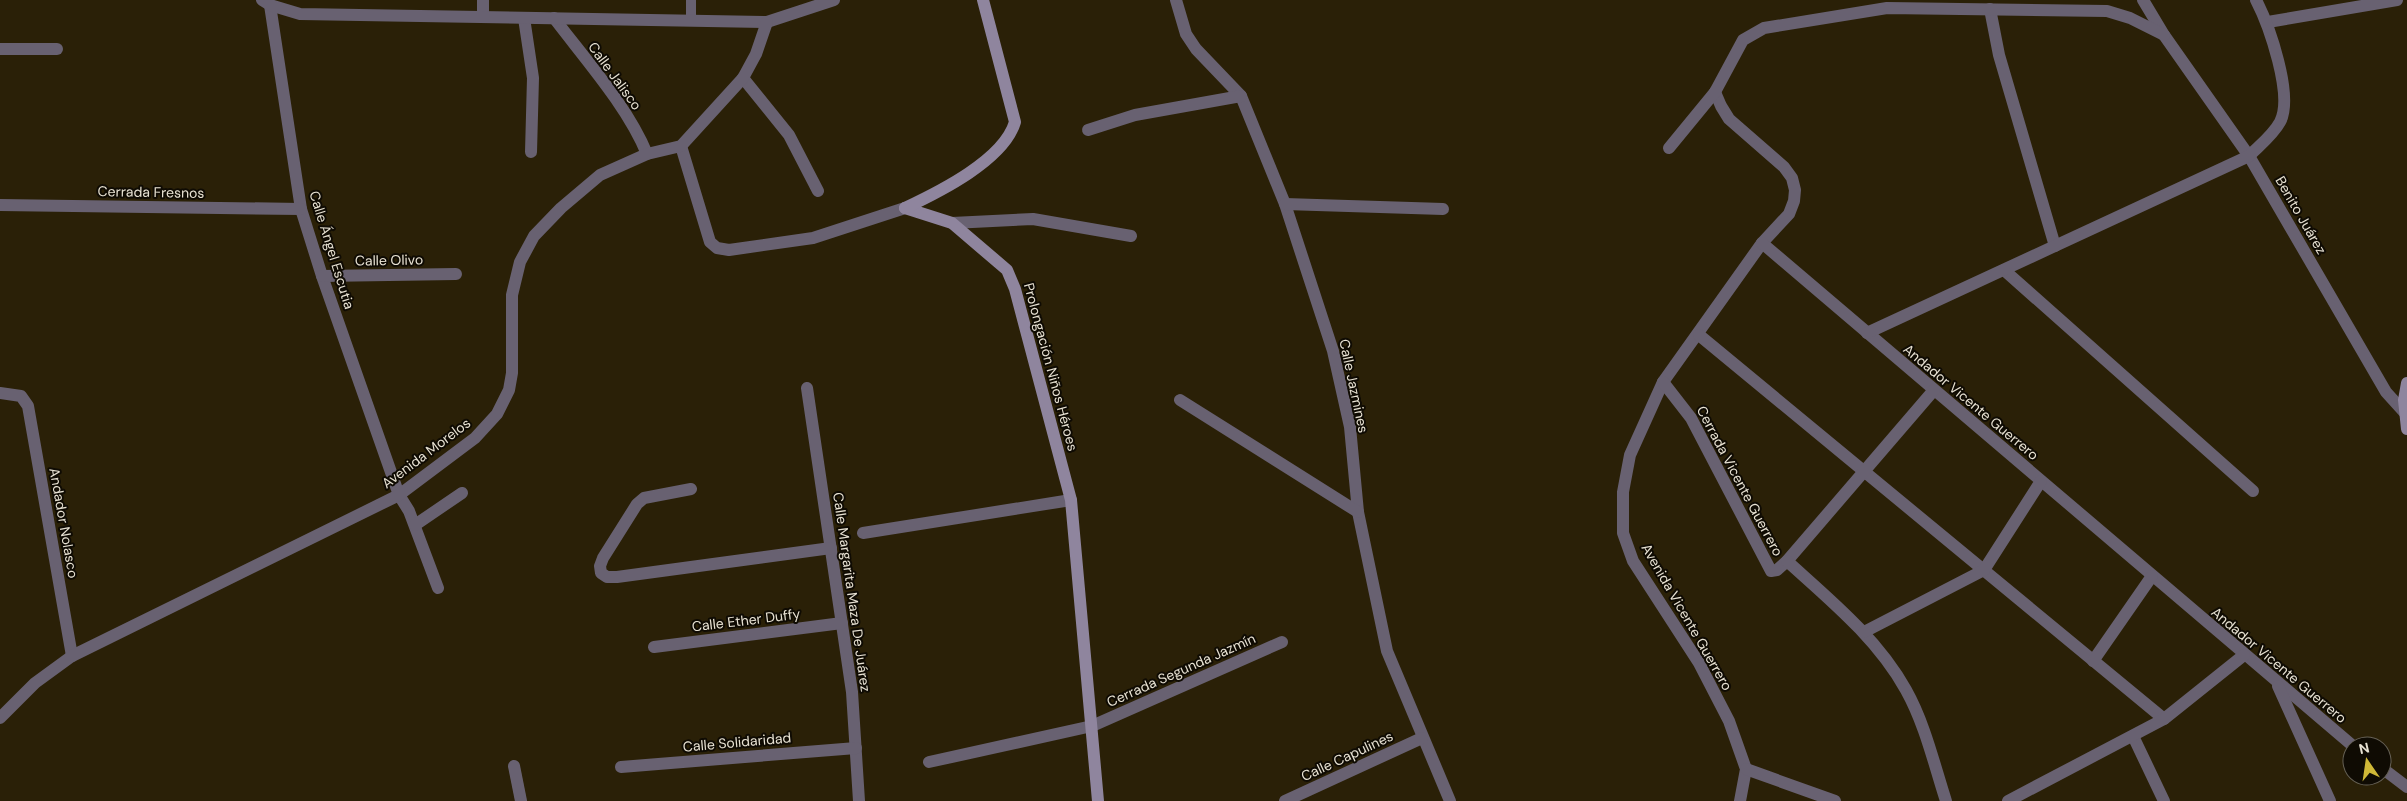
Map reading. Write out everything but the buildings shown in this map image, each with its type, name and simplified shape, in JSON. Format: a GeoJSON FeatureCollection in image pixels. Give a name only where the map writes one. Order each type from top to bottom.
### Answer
{"type":"FeatureCollection","features":[{"type":"Feature","properties":{"kind":"main road"},"geometry":{"type":"LineString","coordinates":[[905,208],[950,186],[978,166],[1012,134],[1015,122],[983,0]]}},
{"type":"Feature","properties":{"kind":"main road","name":"Prolongación Niños Héroes"},"geometry":{"type":"LineString","coordinates":[[905,208],[952,223],[1007,270],[1015,289],[1071,500],[1098,801]]}},
{"type":"Feature","properties":{"kind":"main road"},"geometry":{"type":"LineString","coordinates":[[2406,420],[2404,400],[2407,383]]}},
{"type":"Feature","properties":{"kind":"street"},"geometry":{"type":"LineString","coordinates":[[483,0],[483,17]]}},
{"type":"Feature","properties":{"kind":"street"},"geometry":{"type":"LineString","coordinates":[[266,3],[300,14],[767,22],[834,0]]}},
{"type":"Feature","properties":{"kind":"street","name":"Calle Jazmines"},"geometry":{"type":"LineString","coordinates":[[1176,0],[1186,34],[1196,49],[1241,96],[1285,204],[1332,350],[1350,427],[1358,512],[1388,651],[1422,738],[1450,801]]}},
{"type":"Feature","properties":{"kind":"street","name":"Benito Juárez"},"geometry":{"type":"LineString","coordinates":[[2143,0],[2164,35],[2249,156],[2386,392],[2406,420]]}},
{"type":"Feature","properties":{"kind":"street"},"geometry":{"type":"LineString","coordinates":[[1867,333],[2249,156],[2272,134],[2285,110],[2282,77],[2268,22],[2256,0]]}},
{"type":"Feature","properties":{"kind":"street"},"geometry":{"type":"LineString","coordinates":[[2268,22],[2397,0]]}},
{"type":"Feature","properties":{"kind":"street","name":"Calle Ángel Escutia"},"geometry":{"type":"LineString","coordinates":[[266,3],[302,209],[322,276],[399,495],[409,511],[438,588]]}},
{"type":"Feature","properties":{"kind":"street"},"geometry":{"type":"LineString","coordinates":[[1669,148],[1716,92],[1744,40],[1764,28],[1887,8],[2107,11],[2130,18],[2164,35]]}},
{"type":"Feature","properties":{"kind":"street"},"geometry":{"type":"LineString","coordinates":[[1990,9],[1999,55],[2055,246]]}},
{"type":"Feature","properties":{"kind":"street"},"geometry":{"type":"LineString","coordinates":[[524,18],[534,78],[532,152]]}},
{"type":"Feature","properties":{"kind":"street","name":"Calle Jalisco"},"geometry":{"type":"LineString","coordinates":[[554,18],[624,112],[640,136],[647,154]]}},
{"type":"Feature","properties":{"kind":"street"},"geometry":{"type":"LineString","coordinates":[[767,22],[756,54],[743,78],[682,146],[710,242],[717,248],[729,250],[813,238],[905,208]]}},
{"type":"Feature","properties":{"kind":"street"},"geometry":{"type":"LineString","coordinates":[[0,48],[57,49]]}},
{"type":"Feature","properties":{"kind":"street"},"geometry":{"type":"LineString","coordinates":[[743,78],[789,135],[818,191]]}},
{"type":"Feature","properties":{"kind":"street"},"geometry":{"type":"LineString","coordinates":[[1716,92],[1721,106],[1729,119],[1784,167],[1792,178],[1795,190],[1789,214],[1762,244]]}},
{"type":"Feature","properties":{"kind":"street"},"geometry":{"type":"LineString","coordinates":[[1088,130],[1135,115],[1241,96]]}},
{"type":"Feature","properties":{"kind":"street","name":"Avenida Morelos"},"geometry":{"type":"LineString","coordinates":[[0,718],[35,683],[72,656],[399,495],[475,438],[496,414],[509,390],[512,373],[512,295],[520,262],[534,236],[561,208],[600,175],[647,154],[682,146]]}},
{"type":"Feature","properties":{"kind":"street"},"geometry":{"type":"LineString","coordinates":[[1285,204],[1443,209]]}},
{"type":"Feature","properties":{"kind":"street","name":"Cerrada Fresnos"},"geometry":{"type":"LineString","coordinates":[[0,205],[302,209]]}},
{"type":"Feature","properties":{"kind":"street"},"geometry":{"type":"LineString","coordinates":[[952,223],[1034,219],[1130,236]]}},
{"type":"Feature","properties":{"kind":"street","name":"Andador Vicente Guerrero"},"geometry":{"type":"LineString","coordinates":[[1762,244],[2342,737]]}},
{"type":"Feature","properties":{"kind":"street","name":"Avenida Vicente Guerrero"},"geometry":{"type":"LineString","coordinates":[[1746,769],[1729,721],[1699,663],[1633,560],[1623,533],[1623,492],[1630,454],[1663,382],[1699,335],[1762,244]]}},
{"type":"Feature","properties":{"kind":"street"},"geometry":{"type":"LineString","coordinates":[[2004,270],[2254,491]]}},
{"type":"Feature","properties":{"kind":"street","name":"Calle Olivo"},"geometry":{"type":"LineString","coordinates":[[322,276],[456,274]]}},
{"type":"Feature","properties":{"kind":"street"},"geometry":{"type":"LineString","coordinates":[[1699,335],[2164,719]]}},
{"type":"Feature","properties":{"kind":"street","name":"Cerrada Vicente Guerrero"},"geometry":{"type":"LineString","coordinates":[[1663,382],[1691,418],[1771,571],[1778,570],[1787,561],[1864,632],[1909,696],[1920,718],[1946,801]]}},
{"type":"Feature","properties":{"kind":"street","name":"Calle Margarita Maza De Juárez"},"geometry":{"type":"LineString","coordinates":[[807,388],[852,692],[860,801]]}},
{"type":"Feature","properties":{"kind":"street"},"geometry":{"type":"LineString","coordinates":[[1787,561],[1934,390]]}},
{"type":"Feature","properties":{"kind":"street","name":"Andador Nolasco"},"geometry":{"type":"LineString","coordinates":[[0,393],[21,396],[28,406],[72,656]]}},
{"type":"Feature","properties":{"kind":"street"},"geometry":{"type":"LineString","coordinates":[[1180,400],[1358,512]]}},
{"type":"Feature","properties":{"kind":"street"},"geometry":{"type":"LineString","coordinates":[[1864,632],[1984,570],[2041,481]]}},
{"type":"Feature","properties":{"kind":"street"},"geometry":{"type":"LineString","coordinates":[[691,489],[650,495],[637,504],[604,558],[600,566],[601,573],[607,577],[617,577],[830,548]]}},
{"type":"Feature","properties":{"kind":"street"},"geometry":{"type":"LineString","coordinates":[[414,525],[462,493]]}},
{"type":"Feature","properties":{"kind":"street"},"geometry":{"type":"LineString","coordinates":[[863,533],[1071,500]]}},
{"type":"Feature","properties":{"kind":"street"},"geometry":{"type":"LineString","coordinates":[[2093,660],[2152,576]]}},
{"type":"Feature","properties":{"kind":"street","name":"Calle Ether Duffy"},"geometry":{"type":"LineString","coordinates":[[654,647],[842,623]]}},
{"type":"Feature","properties":{"kind":"street","name":"Cerrada Segunda Jazmín"},"geometry":{"type":"LineString","coordinates":[[929,762],[1092,726],[1282,642]]}},
{"type":"Feature","properties":{"kind":"street"},"geometry":{"type":"LineString","coordinates":[[2008,801],[2164,719],[2244,655]]}},
{"type":"Feature","properties":{"kind":"street"},"geometry":{"type":"LineString","coordinates":[[2276,682],[2330,801]]}},
{"type":"Feature","properties":{"kind":"street"},"geometry":{"type":"LineString","coordinates":[[2133,736],[2164,801]]}},
{"type":"Feature","properties":{"kind":"street","name":"Calle Capulines"},"geometry":{"type":"LineString","coordinates":[[1285,801],[1422,738]]}},
{"type":"Feature","properties":{"kind":"street","name":"Calle Solidaridad"},"geometry":{"type":"LineString","coordinates":[[621,767],[856,748]]}},
{"type":"Feature","properties":{"kind":"street"},"geometry":{"type":"LineString","coordinates":[[514,766],[520,801]]}},
{"type":"Feature","properties":{"kind":"street"},"geometry":{"type":"LineString","coordinates":[[1740,801],[1746,769],[1835,801]]}},
{"type":"Feature","properties":{"kind":"street"},"geometry":{"type":"LineString","coordinates":[[2392,776],[2407,787]]}},
{"type":"Feature","properties":{"kind":"lane"},"geometry":{"type":"LineString","coordinates":[[691,21],[692,0]]}}]}
